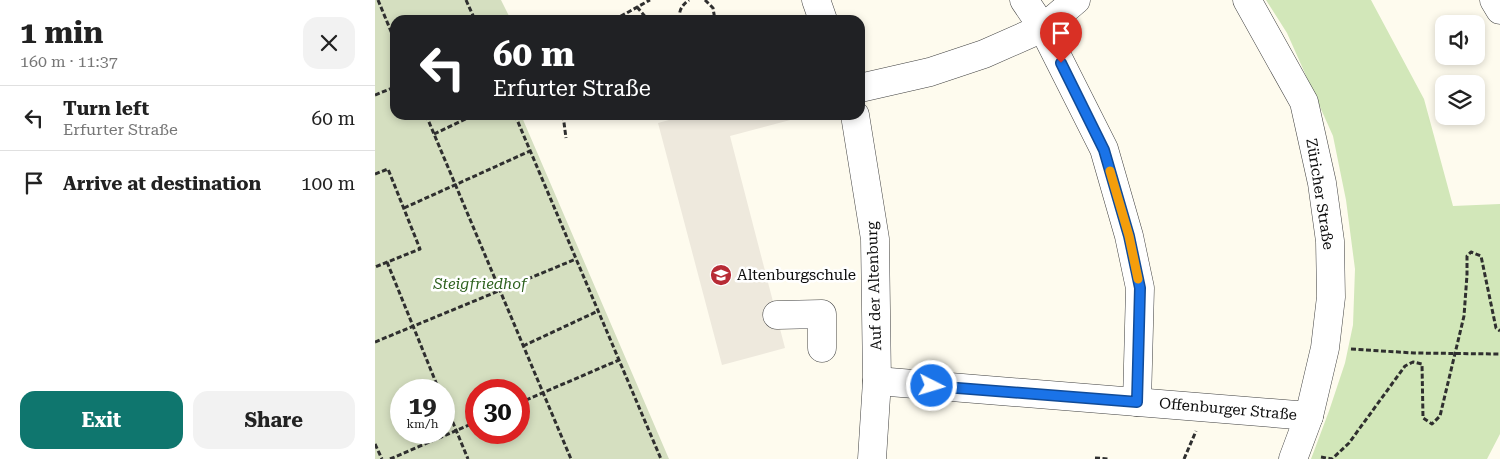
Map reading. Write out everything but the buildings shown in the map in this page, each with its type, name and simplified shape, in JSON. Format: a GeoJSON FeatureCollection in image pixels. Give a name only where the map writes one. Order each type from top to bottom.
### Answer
{"type":"FeatureCollection","features":[{"type":"Feature","properties":{"kind":"street"},"geometry":{"type":"LineString","coordinates":[[816,0],[821,15]]}},
{"type":"Feature","properties":{"kind":"street"},"geometry":{"type":"LineString","coordinates":[[1024,0],[1043,28],[1104,150],[1129,236],[1140,288],[1137,402]]}},
{"type":"Feature","properties":{"kind":"street"},"geometry":{"type":"LineString","coordinates":[[865,87],[939,69],[984,54],[1043,28],[1076,0]]}},
{"type":"Feature","properties":{"kind":"street","name":"Züricher Straße"},"geometry":{"type":"LineString","coordinates":[[1247,0],[1304,102],[1321,183],[1329,240],[1331,297],[1325,348],[1309,416],[1296,454]]}},
{"type":"Feature","properties":{"kind":"street"},"geometry":{"type":"LineString","coordinates":[[1494,0],[1500,10]]}},
{"type":"Feature","properties":{"kind":"street","name":"Auf der Altenburg"},"geometry":{"type":"LineString","coordinates":[[856,120],[875,239],[877,381],[872,459]]}},
{"type":"Feature","properties":{"kind":"street"},"geometry":{"type":"LineString","coordinates":[[777,315],[823,314],[822,348]]}},
{"type":"Feature","properties":{"kind":"street","name":"Offenburger Straße"},"geometry":{"type":"LineString","coordinates":[[877,381],[1309,416]]}},
{"type":"Feature","properties":{"kind":"path"},"geometry":{"type":"LineString","coordinates":[[378,0],[390,29]]}},
{"type":"Feature","properties":{"kind":"path"},"geometry":{"type":"LineString","coordinates":[[466,0],[473,15]]}},
{"type":"Feature","properties":{"kind":"path"},"geometry":{"type":"LineString","coordinates":[[623,15],[651,0]]}},
{"type":"Feature","properties":{"kind":"path"},"geometry":{"type":"LineString","coordinates":[[680,15],[683,5],[689,0]]}},
{"type":"Feature","properties":{"kind":"path"},"geometry":{"type":"LineString","coordinates":[[707,1],[713,8],[714,15]]}},
{"type":"Feature","properties":{"kind":"path"},"geometry":{"type":"LineString","coordinates":[[637,7],[644,15]]}},
{"type":"Feature","properties":{"kind":"path"},"geometry":{"type":"LineString","coordinates":[[375,95],[390,89]]}},
{"type":"Feature","properties":{"kind":"path"},"geometry":{"type":"LineString","coordinates":[[428,120],[571,459]]}},
{"type":"Feature","properties":{"kind":"path"},"geometry":{"type":"LineString","coordinates":[[434,134],[463,120]]}},
{"type":"Feature","properties":{"kind":"path"},"geometry":{"type":"LineString","coordinates":[[517,120],[661,459]]}},
{"type":"Feature","properties":{"kind":"path"},"geometry":{"type":"LineString","coordinates":[[564,120],[566,138]]}},
{"type":"Feature","properties":{"kind":"path"},"geometry":{"type":"LineString","coordinates":[[404,208],[530,151]]}},
{"type":"Feature","properties":{"kind":"path"},"geometry":{"type":"LineString","coordinates":[[375,174],[388,169],[420,249],[375,267]]}},
{"type":"Feature","properties":{"kind":"path"},"geometry":{"type":"LineString","coordinates":[[1296,454],[1332,459],[1339,454],[1405,366],[1413,362],[1422,364],[1423,418],[1432,424],[1440,416],[1464,316],[1467,256],[1471,252],[1481,256],[1496,328],[1500,331]]}},
{"type":"Feature","properties":{"kind":"path"},"geometry":{"type":"LineString","coordinates":[[375,342],[576,259]]}},
{"type":"Feature","properties":{"kind":"path"},"geometry":{"type":"LineString","coordinates":[[387,262],[435,379]]}},
{"type":"Feature","properties":{"kind":"path"},"geometry":{"type":"LineString","coordinates":[[523,346],[598,311]]}},
{"type":"Feature","properties":{"kind":"path"},"geometry":{"type":"LineString","coordinates":[[1325,348],[1415,353],[1500,354]]}},
{"type":"Feature","properties":{"kind":"path"},"geometry":{"type":"LineString","coordinates":[[1413,362],[1415,353]]}},
{"type":"Feature","properties":{"kind":"path"},"geometry":{"type":"LineString","coordinates":[[530,398],[619,360]]}},
{"type":"Feature","properties":{"kind":"path"},"geometry":{"type":"LineString","coordinates":[[391,459],[465,426]]}},
{"type":"Feature","properties":{"kind":"path"},"geometry":{"type":"LineString","coordinates":[[456,430],[468,459]]}},
{"type":"Feature","properties":{"kind":"path"},"geometry":{"type":"LineString","coordinates":[[375,444],[381,459]]}},
{"type":"Feature","properties":{"kind":"path"},"geometry":{"type":"LineString","coordinates":[[1095,458],[1109,459]]}},
{"type":"Feature","properties":{"kind":"green space","name":"Steigfriedhof"},"geometry":{"type":"Polygon","coordinates":[[[375,0],[501,0],[508,15],[390,15],[390,120],[523,120],[669,459],[375,459],[375,0]]]}},
{"type":"Feature","properties":{"kind":"green space"},"geometry":{"type":"Polygon","coordinates":[[[1266,0],[1371,0],[1424,99],[1453,206],[1500,204],[1500,434],[1487,459],[1311,459],[1345,363],[1353,325],[1355,269],[1346,200],[1333,136],[1287,33],[1266,0]]]}},
{"type":"Feature","properties":{"kind":"shaded area"},"geometry":{"type":"Polygon","coordinates":[[[669,120],[790,120],[730,136],[785,348],[722,365],[658,123],[669,120]]]}},
{"type":"Feature","properties":{"kind":"slow traffic"},"geometry":{"type":"LineString","coordinates":[[1110,171],[1129,236],[1138,279]]}},
{"type":"Feature","properties":{"kind":"place","name":"Altenburgschule"},"geometry":{"type":"Point","coordinates":[721,275]}},
{"type":"Feature","properties":{"kind":"route"},"geometry":{"type":"LineString","coordinates":[[932,386],[1137,402],[1140,288],[1129,236],[1104,150],[1061,63]]}}]}
